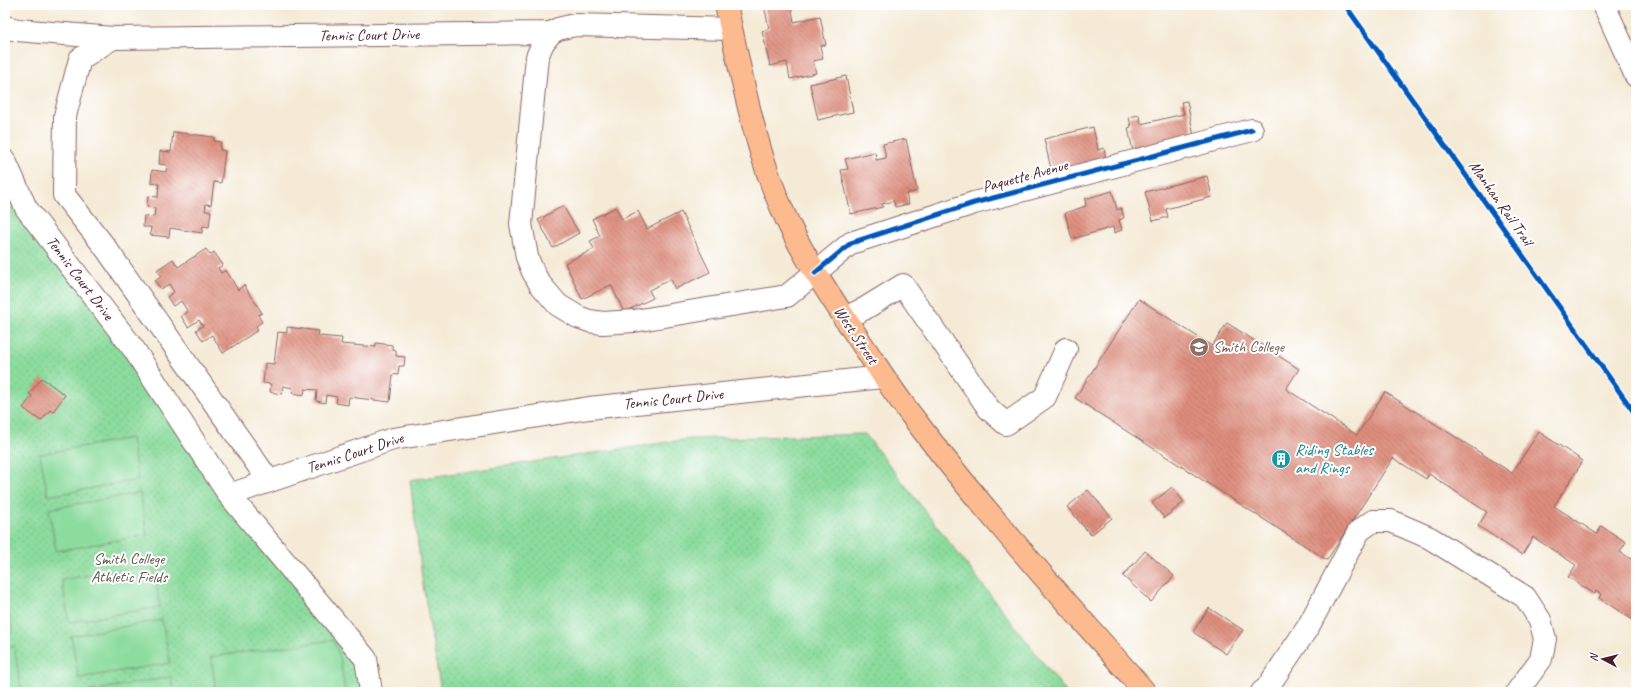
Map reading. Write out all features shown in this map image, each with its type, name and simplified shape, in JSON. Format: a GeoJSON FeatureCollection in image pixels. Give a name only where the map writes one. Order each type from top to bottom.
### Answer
{"type":"FeatureCollection","features":[{"type":"Feature","properties":{"kind":"main road","name":"West Street"},"geometry":{"type":"LineString","coordinates":[[726,5],[747,101],[769,176],[785,215],[815,273],[911,416],[1037,569],[1145,692]]}},
{"type":"Feature","properties":{"kind":"street"},"geometry":{"type":"LineString","coordinates":[[1604,5],[1636,76]]}},
{"type":"Feature","properties":{"kind":"street","name":"Tennis Court Drive"},"geometry":{"type":"LineString","coordinates":[[5,27],[17,30],[113,38],[551,33],[575,25],[731,29]]}},
{"type":"Feature","properties":{"kind":"street","name":"Paquette Avenue"},"geometry":{"type":"LineString","coordinates":[[551,33],[543,43],[537,57],[521,224],[527,257],[533,272],[549,296],[568,312],[589,321],[603,323],[634,321],[787,296],[851,243],[858,240],[974,203],[1252,130]]}},
{"type":"Feature","properties":{"kind":"street"},"geometry":{"type":"LineString","coordinates":[[113,38],[80,59],[65,116],[64,196],[105,247],[269,481]]}},
{"type":"Feature","properties":{"kind":"street","name":"Tennis Court Drive"},"geometry":{"type":"LineString","coordinates":[[5,161],[26,208],[133,348],[229,495],[393,439],[589,408],[884,377]]}},
{"type":"Feature","properties":{"kind":"street"},"geometry":{"type":"LineString","coordinates":[[844,318],[903,285],[989,409],[1006,424],[1046,397],[1066,349]]}},
{"type":"Feature","properties":{"kind":"street"},"geometry":{"type":"LineString","coordinates":[[229,495],[366,659],[371,692]]}},
{"type":"Feature","properties":{"kind":"street"},"geometry":{"type":"LineString","coordinates":[[1262,692],[1308,627],[1359,531],[1373,521],[1391,521],[1430,538],[1525,597],[1540,620],[1545,639],[1541,659],[1517,692]]}},
{"type":"Feature","properties":{"kind":"green space","name":"Smith College Athletic Fields"},"geometry":{"type":"Polygon","coordinates":[[[5,161],[27,208],[366,659],[371,692],[5,692],[5,161]]]}},
{"type":"Feature","properties":{"kind":"green space"},"geometry":{"type":"Polygon","coordinates":[[[865,434],[1066,692],[441,692],[423,585],[410,480],[689,439],[865,434]]]}},
{"type":"Feature","properties":{"kind":"green space"},"geometry":{"type":"Polygon","coordinates":[[[131,438],[138,480],[48,496],[40,454],[131,438]]]}},
{"type":"Feature","properties":{"kind":"green space"},"geometry":{"type":"Polygon","coordinates":[[[140,493],[147,535],[56,551],[49,509],[140,493]]]}},
{"type":"Feature","properties":{"kind":"green space"},"geometry":{"type":"Polygon","coordinates":[[[153,564],[160,607],[69,622],[62,580],[153,564]]]}},
{"type":"Feature","properties":{"kind":"green space"},"geometry":{"type":"Polygon","coordinates":[[[5,593],[12,633],[5,634],[5,593]]]}},
{"type":"Feature","properties":{"kind":"green space"},"geometry":{"type":"Polygon","coordinates":[[[162,620],[170,663],[79,678],[71,636],[162,620]]]}},
{"type":"Feature","properties":{"kind":"green space"},"geometry":{"type":"Polygon","coordinates":[[[333,640],[340,657],[345,692],[216,692],[211,657],[333,640]]]}},
{"type":"Feature","properties":{"kind":"green space"},"geometry":{"type":"Polygon","coordinates":[[[14,646],[21,688],[5,691],[5,647],[14,646]]]}},
{"type":"Feature","properties":{"kind":"green space"},"geometry":{"type":"Polygon","coordinates":[[[171,677],[173,692],[84,692],[171,677]]]}},
{"type":"Feature","properties":{"kind":"building"},"geometry":{"type":"Polygon","coordinates":[[[764,5],[791,5],[794,22],[820,16],[826,45],[820,46],[823,59],[813,61],[816,73],[790,79],[787,62],[770,66],[762,31],[769,29],[764,5]]]}},
{"type":"Feature","properties":{"kind":"building"},"geometry":{"type":"Polygon","coordinates":[[[846,76],[853,112],[818,120],[810,84],[846,76]]]}},
{"type":"Feature","properties":{"kind":"building"},"geometry":{"type":"Polygon","coordinates":[[[1187,101],[1194,137],[1133,151],[1128,128],[1131,127],[1129,117],[1139,115],[1141,124],[1184,114],[1181,102],[1187,101]]]}},
{"type":"Feature","properties":{"kind":"building"},"geometry":{"type":"Polygon","coordinates":[[[1093,127],[1098,150],[1104,148],[1106,159],[1052,173],[1044,139],[1093,127]]]}},
{"type":"Feature","properties":{"kind":"building"},"geometry":{"type":"Polygon","coordinates":[[[173,132],[214,137],[214,141],[221,142],[220,150],[225,151],[221,183],[214,182],[211,205],[206,204],[205,211],[211,211],[209,227],[203,226],[202,233],[170,228],[169,237],[150,235],[151,227],[143,227],[144,216],[154,217],[155,208],[147,207],[148,196],[158,197],[159,184],[151,183],[152,170],[166,172],[167,165],[159,164],[160,151],[171,152],[173,132]]]}},
{"type":"Feature","properties":{"kind":"building"},"geometry":{"type":"Polygon","coordinates":[[[906,139],[917,191],[906,194],[909,204],[895,207],[894,201],[882,204],[883,207],[851,214],[841,170],[848,169],[845,159],[875,152],[876,160],[886,158],[883,144],[906,139]]]}},
{"type":"Feature","properties":{"kind":"building"},"geometry":{"type":"Polygon","coordinates":[[[1207,176],[1212,197],[1166,209],[1168,217],[1153,221],[1145,192],[1207,176]]]}},
{"type":"Feature","properties":{"kind":"building"},"geometry":{"type":"Polygon","coordinates":[[[1112,191],[1117,210],[1121,208],[1124,218],[1119,220],[1122,230],[1114,233],[1113,227],[1072,239],[1065,213],[1086,206],[1085,199],[1112,191]]]}},
{"type":"Feature","properties":{"kind":"building"},"geometry":{"type":"Polygon","coordinates":[[[563,206],[579,233],[553,248],[538,220],[563,206]]]}},
{"type":"Feature","properties":{"kind":"building"},"geometry":{"type":"Polygon","coordinates":[[[616,207],[622,219],[638,211],[647,229],[681,212],[710,272],[675,289],[671,279],[649,290],[653,298],[624,312],[611,285],[582,299],[565,263],[594,249],[590,241],[600,236],[592,219],[616,207]]]}},
{"type":"Feature","properties":{"kind":"building"},"geometry":{"type":"Polygon","coordinates":[[[206,249],[210,255],[214,252],[223,265],[218,268],[221,273],[226,270],[238,290],[244,285],[262,313],[258,315],[262,322],[256,326],[258,330],[223,353],[212,335],[203,341],[196,330],[203,326],[199,320],[188,327],[181,316],[188,312],[181,301],[173,306],[167,297],[174,292],[169,284],[161,289],[155,281],[162,276],[157,270],[173,259],[178,267],[206,249]]]}},
{"type":"Feature","properties":{"kind":"building","name":"Riding Stables and Rings"},"geometry":{"type":"Polygon","coordinates":[[[1139,299],[1212,346],[1227,323],[1299,369],[1286,389],[1357,435],[1385,392],[1512,473],[1539,432],[1583,461],[1554,506],[1597,534],[1601,526],[1626,542],[1620,552],[1636,562],[1636,622],[1599,598],[1601,594],[1596,591],[1595,594],[1568,577],[1576,565],[1533,537],[1522,555],[1478,526],[1487,512],[1429,474],[1426,479],[1393,458],[1327,560],[1075,398],[1139,299]]]}},
{"type":"Feature","properties":{"kind":"building"},"geometry":{"type":"Polygon","coordinates":[[[287,327],[319,331],[318,336],[342,338],[341,344],[376,347],[376,343],[392,345],[392,349],[396,350],[396,356],[405,357],[404,366],[399,366],[398,375],[393,374],[390,402],[349,397],[348,405],[336,403],[337,397],[326,395],[325,403],[316,401],[317,390],[305,389],[304,395],[292,393],[293,388],[283,386],[282,394],[270,392],[271,384],[263,383],[265,363],[274,364],[278,332],[287,333],[287,327]]]}},
{"type":"Feature","properties":{"kind":"building"},"geometry":{"type":"Polygon","coordinates":[[[42,378],[65,395],[53,412],[50,410],[41,421],[23,408],[32,396],[29,394],[42,378]]]}},
{"type":"Feature","properties":{"kind":"building"},"geometry":{"type":"Polygon","coordinates":[[[1172,487],[1184,502],[1164,518],[1152,503],[1172,487]]]}},
{"type":"Feature","properties":{"kind":"building"},"geometry":{"type":"Polygon","coordinates":[[[1088,490],[1112,518],[1091,535],[1067,507],[1088,490]]]}},
{"type":"Feature","properties":{"kind":"building"},"geometry":{"type":"Polygon","coordinates":[[[1145,551],[1174,576],[1151,602],[1123,576],[1145,551]]]}},
{"type":"Feature","properties":{"kind":"building"},"geometry":{"type":"Polygon","coordinates":[[[1209,608],[1243,630],[1226,654],[1193,632],[1209,608]]]}},
{"type":"Feature","properties":{"kind":"cycle path","name":"Manhan Rail Trail"},"geometry":{"type":"LineString","coordinates":[[1345,5],[1636,415]]}},
{"type":"Feature","properties":{"kind":"cycle path"},"geometry":{"type":"LineString","coordinates":[[815,273],[851,243],[974,203],[1252,130]]}},
{"type":"Feature","properties":{"kind":"place","name":"Smith College"},"geometry":{"type":"Point","coordinates":[1199,347]}},
{"type":"Feature","properties":{"kind":"place","name":"Riding Stables and Rings"},"geometry":{"type":"Point","coordinates":[1281,459]}}]}
